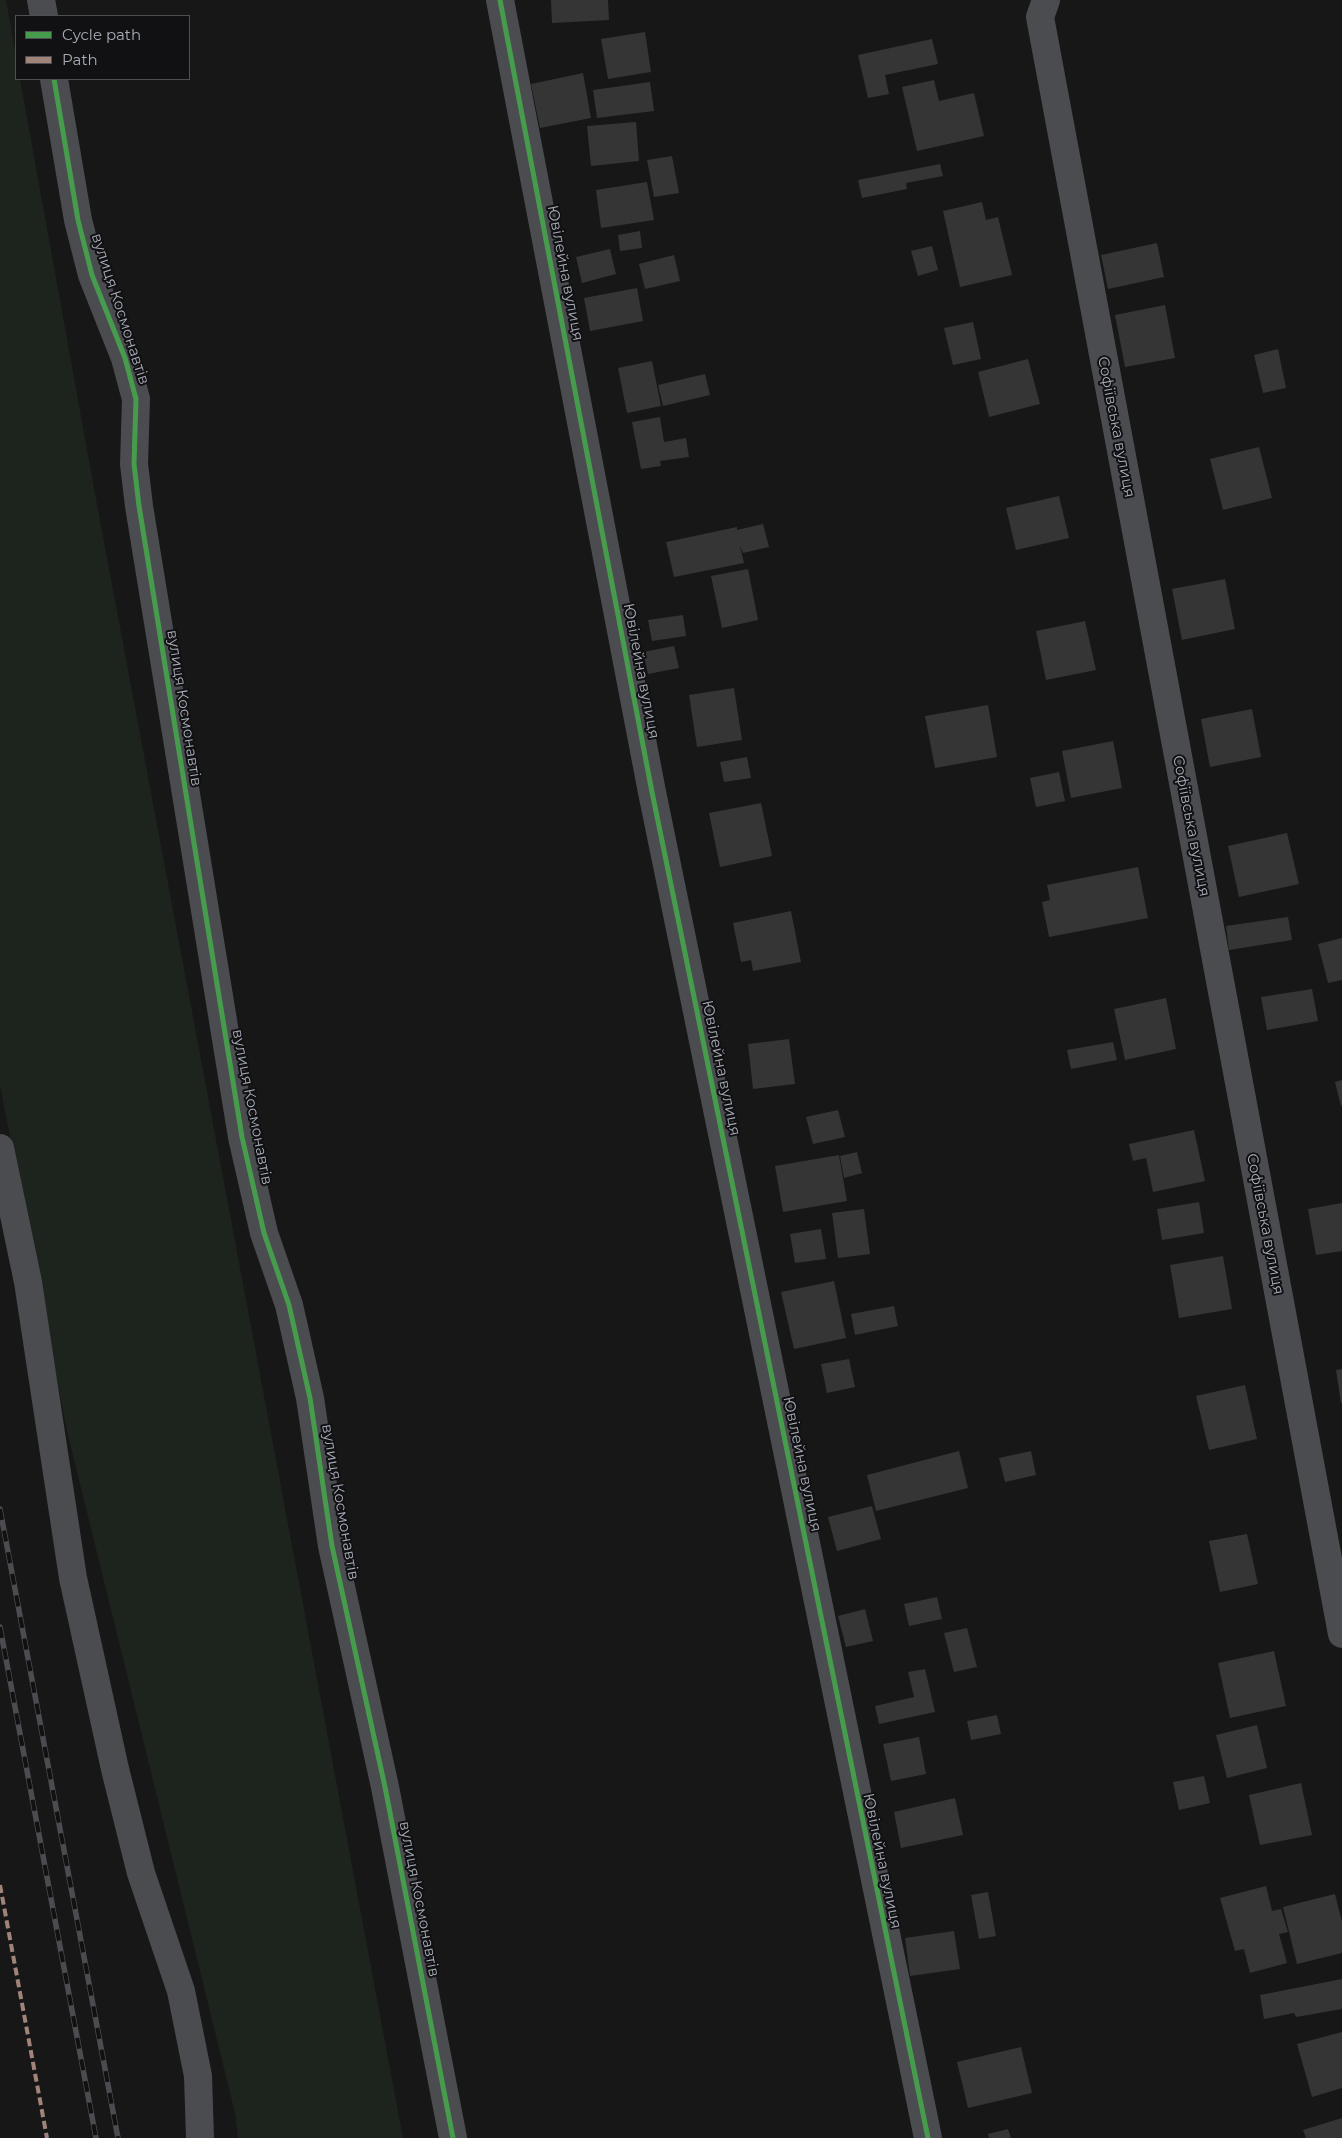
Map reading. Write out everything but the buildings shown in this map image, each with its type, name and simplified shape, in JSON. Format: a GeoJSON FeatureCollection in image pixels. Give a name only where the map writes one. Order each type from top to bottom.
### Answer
{"type":"FeatureCollection","features":[{"type":"Feature","properties":{"kind":"street"},"geometry":{"type":"LineString","coordinates":[[41,0],[44,15]]}},
{"type":"Feature","properties":{"kind":"street","name":"Ювілейна вулиця"},"geometry":{"type":"LineString","coordinates":[[500,0],[652,792],[928,2138]]}},
{"type":"Feature","properties":{"kind":"street","name":"Софіївська вулиця"},"geometry":{"type":"LineString","coordinates":[[1036,6],[1342,1634]]}},
{"type":"Feature","properties":{"kind":"street","name":"вулиця Космонавтів"},"geometry":{"type":"LineString","coordinates":[[54,80],[78,220],[92,275],[125,358],[136,399],[134,464],[139,506],[242,1137],[264,1233],[289,1305],[310,1398],[332,1546],[386,1787],[453,2138]]}},
{"type":"Feature","properties":{"kind":"street"},"geometry":{"type":"LineString","coordinates":[[0,1148],[28,1282],[73,1578],[114,1769],[141,1873],[181,1991],[198,2076],[200,2138]]}},
{"type":"Feature","properties":{"kind":"shaded area"},"geometry":{"type":"Polygon","coordinates":[[[0,0],[6,0],[15,50],[15,80],[20,80],[93,483],[403,2138],[238,2138],[235,2113],[67,1431],[0,1085],[0,0]]]}},
{"type":"Feature","properties":{"kind":"railway"},"geometry":{"type":"LineString","coordinates":[[0,1509],[118,2138]]}},
{"type":"Feature","properties":{"kind":"railway"},"geometry":{"type":"LineString","coordinates":[[0,1627],[96,2138]]}},
{"type":"Feature","properties":{"kind":"marked path"},"geometry":{"type":"LineString","coordinates":[[0,1885],[47,2138]]}},
{"type":"Feature","properties":{"kind":"cycle path"},"geometry":{"type":"LineString","coordinates":[[500,0],[652,792],[928,2138]]}},
{"type":"Feature","properties":{"kind":"cycle path"},"geometry":{"type":"LineString","coordinates":[[54,80],[78,220],[92,275],[125,358],[136,399],[134,464],[139,506],[242,1137],[264,1233],[289,1305],[310,1398],[332,1546],[385,1787],[453,2138]]}}]}
